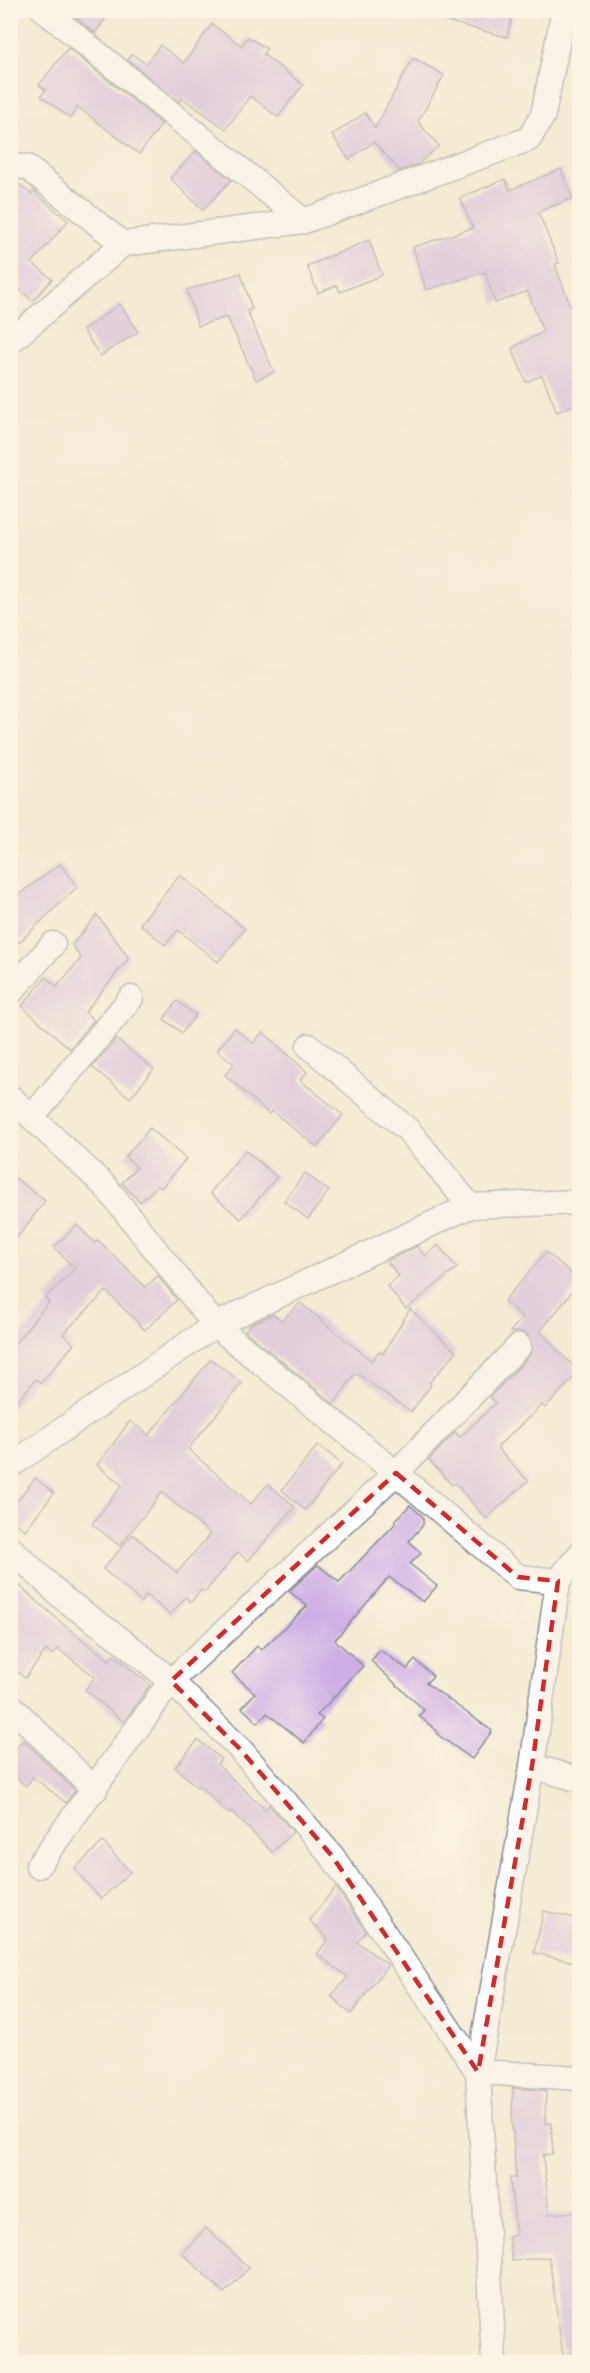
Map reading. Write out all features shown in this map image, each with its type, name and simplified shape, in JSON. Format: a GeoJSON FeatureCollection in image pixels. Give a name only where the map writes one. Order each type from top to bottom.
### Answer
{"type":"FeatureCollection","features":[{"type":"Feature","properties":{"kind":"street"},"geometry":{"type":"LineString","coordinates":[[44,10],[303,221]]}},
{"type":"Feature","properties":{"kind":"street"},"geometry":{"type":"LineString","coordinates":[[10,342],[123,244],[303,221],[529,139],[543,115],[564,10]]}},
{"type":"Feature","properties":{"kind":"street"},"geometry":{"type":"LineString","coordinates":[[570,10],[579,14]]}},
{"type":"Feature","properties":{"kind":"street"},"geometry":{"type":"LineString","coordinates":[[10,166],[27,167],[123,244]]}},
{"type":"Feature","properties":{"kind":"street"},"geometry":{"type":"LineString","coordinates":[[10,993],[53,944]]}},
{"type":"Feature","properties":{"kind":"street"},"geometry":{"type":"LineString","coordinates":[[32,1117],[131,998]]}},
{"type":"Feature","properties":{"kind":"street"},"geometry":{"type":"LineString","coordinates":[[309,1046],[409,1131],[470,1206]]}},
{"type":"Feature","properties":{"kind":"street"},"geometry":{"type":"LineString","coordinates":[[10,1096],[106,1187],[215,1325],[396,1473],[518,1577],[558,1581]]}},
{"type":"Feature","properties":{"kind":"street"},"geometry":{"type":"LineString","coordinates":[[10,1466],[215,1325],[470,1206],[579,1202]]}},
{"type":"Feature","properties":{"kind":"street"},"geometry":{"type":"LineString","coordinates":[[38,1866],[95,1790],[171,1681],[396,1473],[519,1346]]}},
{"type":"Feature","properties":{"kind":"street"},"geometry":{"type":"LineString","coordinates":[[10,1548],[64,1599],[124,1642],[171,1681],[239,1748],[332,1856],[478,2072]]}},
{"type":"Feature","properties":{"kind":"street"},"geometry":{"type":"LineString","coordinates":[[494,2362],[478,2072],[532,1766],[558,1581],[578,1559]]}},
{"type":"Feature","properties":{"kind":"street"},"geometry":{"type":"LineString","coordinates":[[10,1705],[95,1790]]}},
{"type":"Feature","properties":{"kind":"street"},"geometry":{"type":"LineString","coordinates":[[532,1766],[579,1779]]}},
{"type":"Feature","properties":{"kind":"street"},"geometry":{"type":"LineString","coordinates":[[478,2072],[579,2078]]}},
{"type":"Feature","properties":{"kind":"highlighted area"},"geometry":{"type":"Polygon","coordinates":[[[396,1473],[518,1577],[558,1581],[532,1766],[478,2072],[332,1856],[239,1748],[171,1681],[396,1473]]]}},
{"type":"Feature","properties":{"kind":"building"},"geometry":{"type":"Polygon","coordinates":[[[67,10],[112,10],[95,33],[67,10]]]}},
{"type":"Feature","properties":{"kind":"building"},"geometry":{"type":"Polygon","coordinates":[[[435,10],[514,10],[507,37],[434,18],[435,10]]]}},
{"type":"Feature","properties":{"kind":"building"},"geometry":{"type":"Polygon","coordinates":[[[212,24],[242,46],[248,37],[267,49],[263,54],[303,85],[278,117],[250,96],[226,129],[182,98],[179,102],[128,60],[132,54],[146,64],[160,45],[184,63],[212,24]]]}},
{"type":"Feature","properties":{"kind":"building"},"geometry":{"type":"Polygon","coordinates":[[[68,48],[162,124],[139,154],[78,107],[70,118],[41,96],[46,90],[39,85],[68,48]]]}},
{"type":"Feature","properties":{"kind":"building"},"geometry":{"type":"Polygon","coordinates":[[[413,58],[444,75],[418,122],[439,146],[418,164],[400,171],[374,142],[349,159],[332,135],[365,113],[375,128],[413,58]]]}},
{"type":"Feature","properties":{"kind":"building"},"geometry":{"type":"Polygon","coordinates":[[[196,151],[231,180],[203,210],[170,178],[196,151]]]}},
{"type":"Feature","properties":{"kind":"building"},"geometry":{"type":"Polygon","coordinates":[[[561,169],[573,198],[538,212],[559,263],[555,264],[579,331],[579,403],[557,412],[542,375],[526,382],[512,348],[543,332],[528,291],[495,303],[485,272],[426,290],[413,247],[473,228],[460,198],[505,179],[510,190],[561,169]]]}},
{"type":"Feature","properties":{"kind":"building"},"geometry":{"type":"Polygon","coordinates":[[[10,180],[15,181],[31,194],[33,191],[68,221],[32,263],[52,279],[33,301],[14,285],[10,289],[10,180]]]}},
{"type":"Feature","properties":{"kind":"building"},"geometry":{"type":"Polygon","coordinates":[[[369,240],[382,275],[340,292],[337,285],[318,293],[307,266],[369,240]]]}},
{"type":"Feature","properties":{"kind":"building"},"geometry":{"type":"Polygon","coordinates":[[[241,273],[252,309],[247,311],[274,372],[256,380],[227,317],[198,326],[187,290],[241,273]]]}},
{"type":"Feature","properties":{"kind":"building"},"geometry":{"type":"Polygon","coordinates":[[[120,304],[138,332],[100,356],[83,330],[120,304]]]}},
{"type":"Feature","properties":{"kind":"building"},"geometry":{"type":"Polygon","coordinates":[[[60,864],[77,887],[10,951],[10,901],[60,864]]]}},
{"type":"Feature","properties":{"kind":"building"},"geometry":{"type":"Polygon","coordinates":[[[180,875],[245,929],[218,962],[178,930],[165,945],[140,924],[180,875]]]}},
{"type":"Feature","properties":{"kind":"building"},"geometry":{"type":"Polygon","coordinates":[[[97,915],[129,958],[85,1012],[94,1020],[70,1049],[22,1006],[46,977],[57,987],[81,958],[72,945],[97,915]]]}},
{"type":"Feature","properties":{"kind":"building"},"geometry":{"type":"Polygon","coordinates":[[[177,1001],[196,1015],[182,1033],[164,1019],[177,1001]]]}},
{"type":"Feature","properties":{"kind":"building"},"geometry":{"type":"Polygon","coordinates":[[[235,1028],[253,1043],[263,1032],[307,1072],[300,1080],[343,1115],[317,1147],[272,1111],[269,1114],[225,1075],[234,1064],[217,1050],[235,1028]]]}},
{"type":"Feature","properties":{"kind":"building"},"geometry":{"type":"Polygon","coordinates":[[[116,1039],[154,1069],[130,1098],[92,1067],[116,1039]]]}},
{"type":"Feature","properties":{"kind":"building"},"geometry":{"type":"Polygon","coordinates":[[[150,1128],[186,1159],[161,1188],[158,1185],[140,1202],[122,1183],[137,1167],[125,1157],[150,1128]]]}},
{"type":"Feature","properties":{"kind":"building"},"geometry":{"type":"Polygon","coordinates":[[[245,1150],[277,1177],[241,1219],[210,1193],[245,1150]]]}},
{"type":"Feature","properties":{"kind":"building"},"geometry":{"type":"Polygon","coordinates":[[[305,1173],[329,1191],[308,1219],[284,1201],[305,1173]]]}},
{"type":"Feature","properties":{"kind":"building"},"geometry":{"type":"Polygon","coordinates":[[[10,1174],[45,1201],[10,1247],[10,1174]]]}},
{"type":"Feature","properties":{"kind":"building"},"geometry":{"type":"Polygon","coordinates":[[[77,1225],[95,1243],[98,1240],[145,1287],[158,1276],[177,1300],[145,1330],[106,1291],[63,1334],[74,1344],[41,1383],[36,1379],[10,1410],[10,1349],[49,1302],[45,1298],[75,1269],[54,1247],[77,1225]]]}},
{"type":"Feature","properties":{"kind":"building"},"geometry":{"type":"Polygon","coordinates":[[[438,1245],[457,1268],[406,1309],[387,1286],[399,1276],[387,1261],[417,1246],[425,1256],[438,1245]]]}},
{"type":"Feature","properties":{"kind":"building"},"geometry":{"type":"Polygon","coordinates":[[[546,1252],[579,1279],[579,1283],[540,1332],[579,1372],[545,1408],[542,1405],[499,1445],[498,1449],[528,1481],[486,1519],[455,1483],[452,1485],[429,1460],[455,1432],[460,1437],[496,1403],[490,1397],[530,1355],[533,1349],[529,1336],[522,1332],[510,1332],[523,1317],[504,1301],[546,1252]]]}},
{"type":"Feature","properties":{"kind":"building"},"geometry":{"type":"Polygon","coordinates":[[[300,1303],[372,1361],[379,1351],[383,1354],[410,1309],[456,1352],[429,1383],[431,1385],[411,1412],[356,1373],[334,1404],[245,1331],[251,1324],[273,1314],[282,1321],[300,1303]]]}},
{"type":"Feature","properties":{"kind":"building"},"geometry":{"type":"Polygon","coordinates":[[[211,1359],[242,1383],[188,1449],[251,1504],[268,1484],[295,1507],[248,1561],[238,1552],[205,1592],[201,1590],[191,1602],[186,1597],[170,1615],[146,1595],[141,1602],[103,1569],[133,1534],[177,1573],[210,1534],[162,1492],[120,1546],[92,1524],[122,1485],[97,1465],[130,1421],[149,1435],[211,1359]]]}},
{"type":"Feature","properties":{"kind":"building"},"geometry":{"type":"Polygon","coordinates":[[[318,1445],[342,1464],[305,1510],[282,1490],[318,1445]]]}},
{"type":"Feature","properties":{"kind":"building"},"geometry":{"type":"Polygon","coordinates":[[[35,1478],[54,1493],[25,1530],[10,1519],[10,1510],[35,1478]]]}},
{"type":"Feature","properties":{"kind":"building"},"geometry":{"type":"Polygon","coordinates":[[[410,1505],[423,1517],[423,1525],[409,1541],[421,1553],[410,1564],[437,1586],[423,1602],[389,1577],[335,1640],[363,1666],[317,1715],[323,1719],[304,1743],[267,1713],[258,1723],[242,1708],[255,1693],[232,1673],[257,1646],[261,1650],[307,1606],[289,1591],[318,1565],[339,1582],[396,1523],[394,1522],[410,1505]]]}},
{"type":"Feature","properties":{"kind":"building"},"geometry":{"type":"Polygon","coordinates":[[[10,1577],[65,1626],[109,1660],[114,1655],[150,1685],[124,1722],[85,1690],[95,1677],[58,1649],[53,1655],[46,1650],[25,1678],[10,1666],[10,1577]]]}},
{"type":"Feature","properties":{"kind":"building"},"geometry":{"type":"Polygon","coordinates":[[[380,1650],[407,1669],[415,1660],[433,1676],[426,1683],[492,1731],[472,1759],[437,1734],[438,1732],[419,1716],[424,1710],[371,1661],[380,1650]]]}},
{"type":"Feature","properties":{"kind":"building"},"geometry":{"type":"Polygon","coordinates":[[[23,1740],[75,1790],[66,1803],[33,1777],[26,1786],[10,1773],[10,1755],[23,1740]]]}},
{"type":"Feature","properties":{"kind":"building"},"geometry":{"type":"Polygon","coordinates":[[[198,1740],[221,1759],[217,1764],[265,1810],[269,1805],[293,1832],[272,1852],[231,1811],[229,1814],[199,1785],[197,1787],[175,1767],[198,1740]]]}},
{"type":"Feature","properties":{"kind":"building"},"geometry":{"type":"Polygon","coordinates":[[[103,1842],[130,1872],[101,1899],[74,1869],[103,1842]]]}},
{"type":"Feature","properties":{"kind":"building"},"geometry":{"type":"Polygon","coordinates":[[[336,1887],[366,1931],[357,1942],[388,1965],[351,2014],[331,1996],[348,1977],[317,1954],[328,1939],[309,1920],[336,1887]]]}},
{"type":"Feature","properties":{"kind":"building"},"geometry":{"type":"Polygon","coordinates":[[[544,1911],[579,1919],[579,1963],[534,1953],[544,1911]]]}},
{"type":"Feature","properties":{"kind":"building"},"geometry":{"type":"Polygon","coordinates":[[[513,2088],[546,2090],[545,2124],[551,2123],[553,2154],[543,2155],[549,2214],[579,2212],[579,2362],[564,2362],[549,2257],[512,2261],[509,2236],[516,2235],[510,2178],[516,2178],[512,2122],[513,2088]]]}},
{"type":"Feature","properties":{"kind":"building"},"geometry":{"type":"Polygon","coordinates":[[[206,2228],[249,2268],[224,2293],[182,2253],[206,2228]]]}}]}
